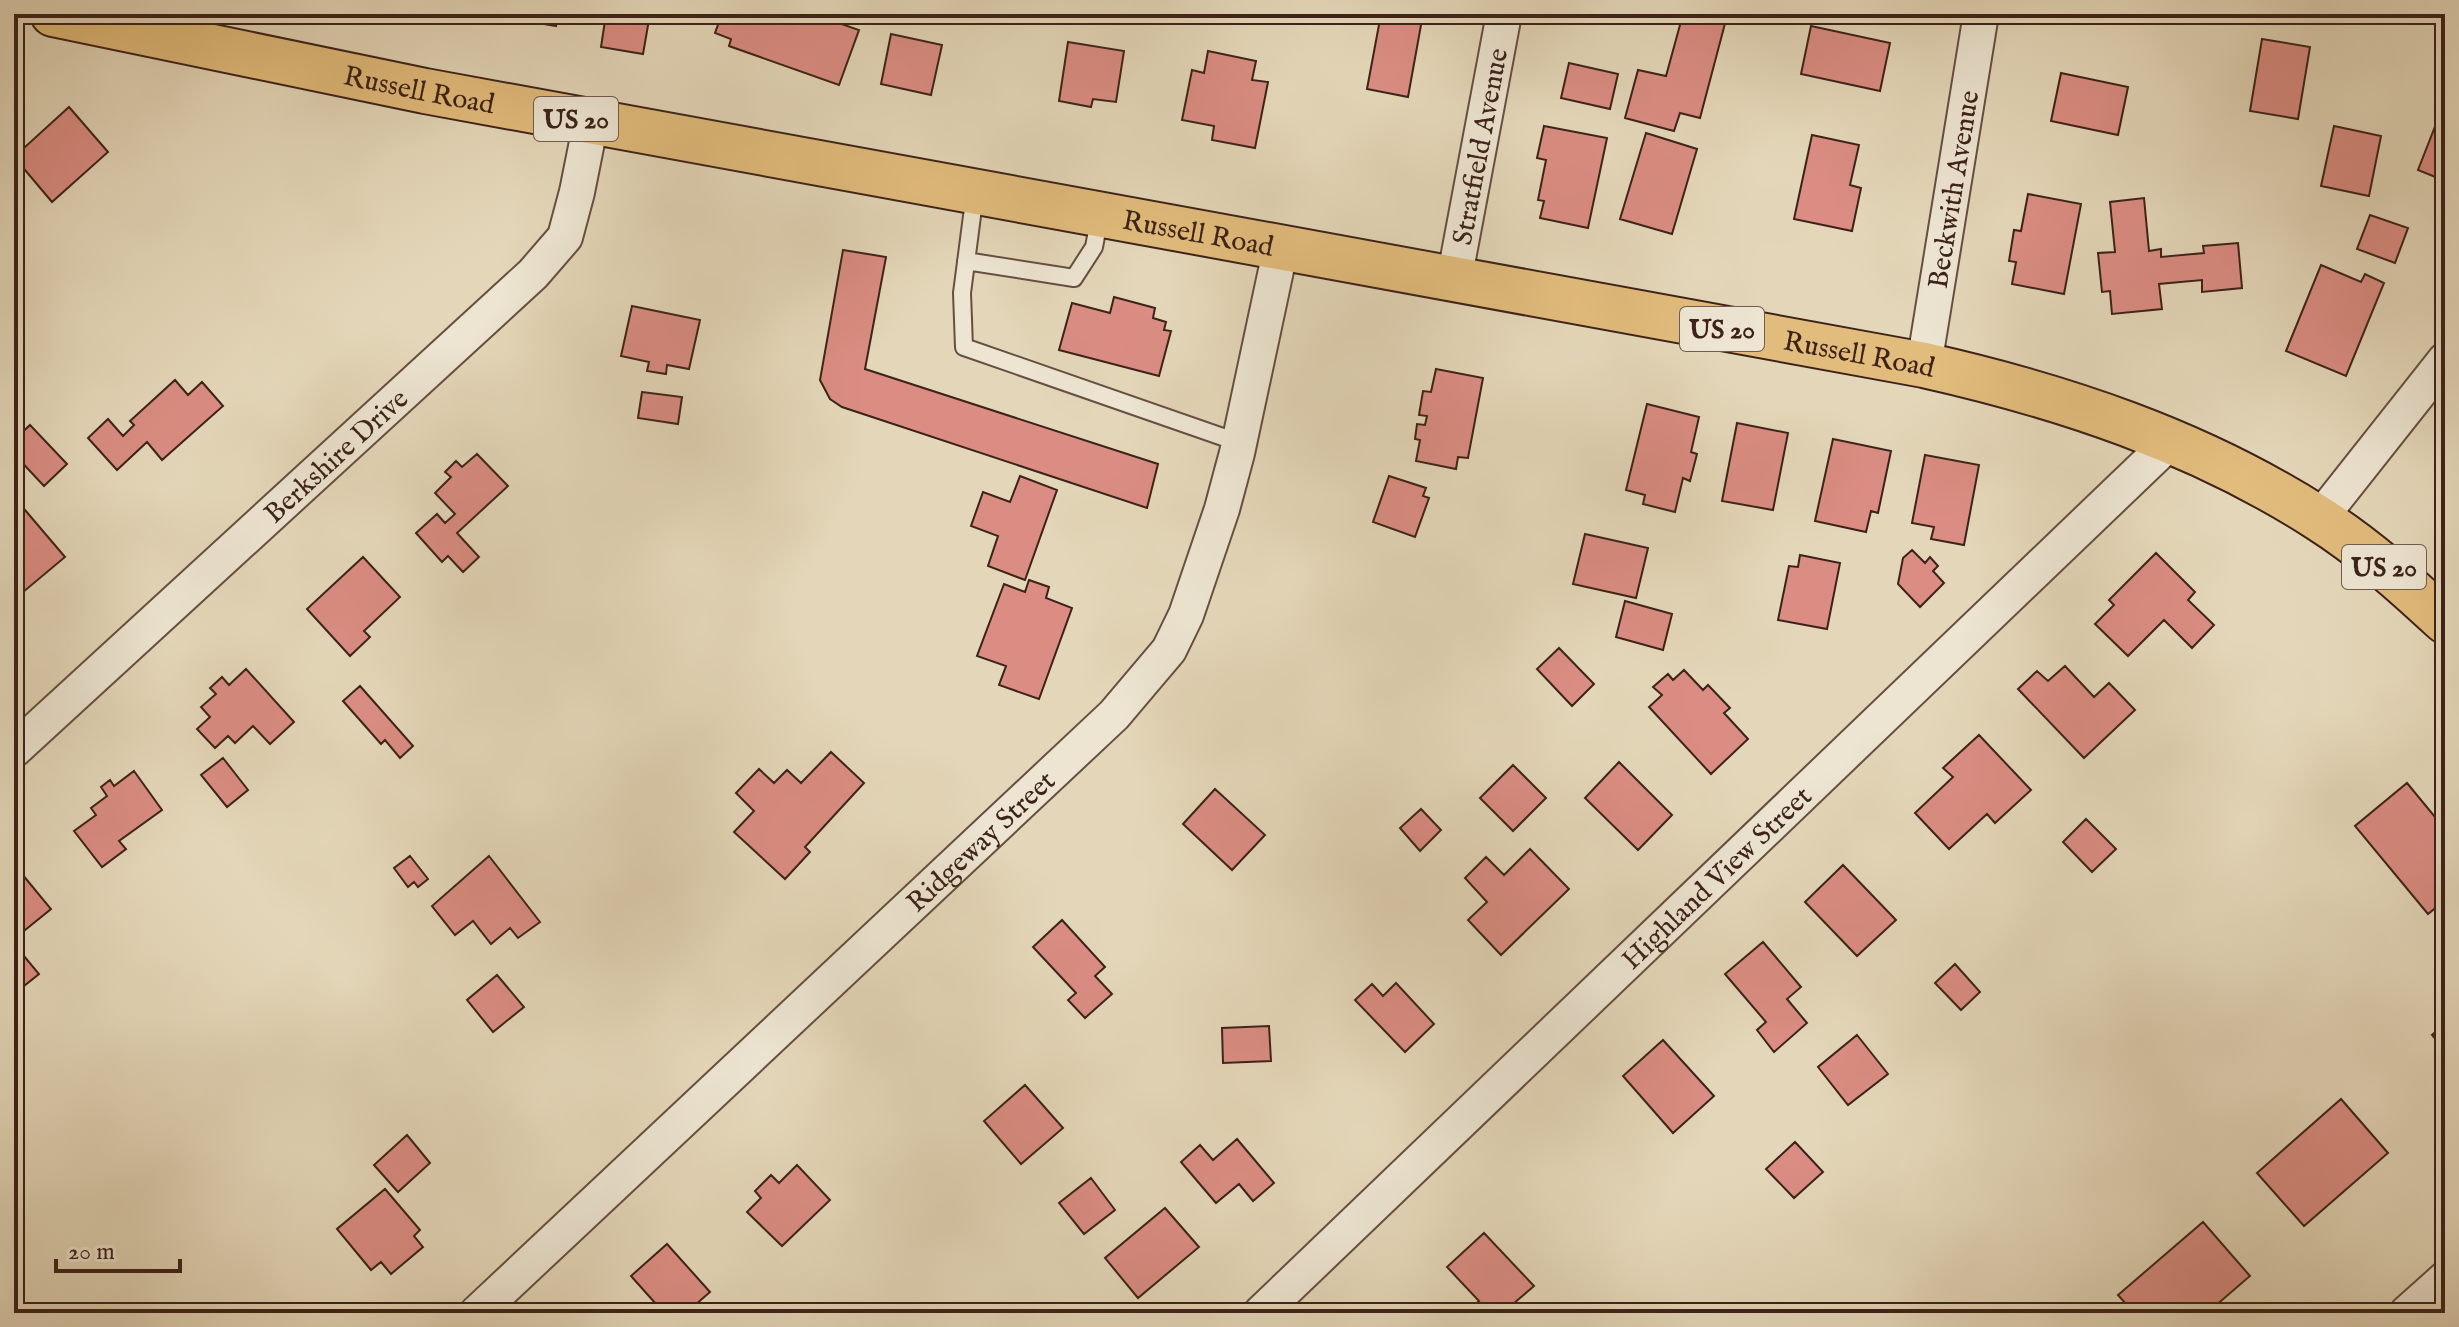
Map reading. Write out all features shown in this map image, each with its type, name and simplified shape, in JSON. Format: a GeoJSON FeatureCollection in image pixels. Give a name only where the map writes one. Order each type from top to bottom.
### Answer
{"type":"FeatureCollection","features":[{"type":"Feature","properties":{"kind":"main road","name":"Russell Road"},"geometry":{"type":"LineString","coordinates":[[53,14],[262,59],[591,122],[1924,365],[2051,397],[2171,441],[2320,518]]}},
{"type":"Feature","properties":{"kind":"main road","name":"US 20"},"geometry":{"type":"LineString","coordinates":[[2320,518],[2408,586],[2445,621]]}},
{"type":"Feature","properties":{"kind":"street","name":"Stratfield Avenue"},"geometry":{"type":"LineString","coordinates":[[1454,280],[1504,14]]}},
{"type":"Feature","properties":{"kind":"street","name":"Beckwith Avenue"},"geometry":{"type":"LineString","coordinates":[[1924,365],[1981,14]]}},
{"type":"Feature","properties":{"kind":"street","name":"Berkshire Drive"},"geometry":{"type":"LineString","coordinates":[[14,750],[533,274],[565,237],[591,122]]}},
{"type":"Feature","properties":{"kind":"street","name":"Ridgeway Street"},"geometry":{"type":"LineString","coordinates":[[477,1313],[1114,715],[1169,650],[1186,615],[1222,509],[1240,443],[1281,247]]}},
{"type":"Feature","properties":{"kind":"street"},"geometry":{"type":"LineString","coordinates":[[2320,518],[2445,360]]}},
{"type":"Feature","properties":{"kind":"street","name":"Highland View Street"},"geometry":{"type":"LineString","coordinates":[[1261,1313],[2171,441]]}},
{"type":"Feature","properties":{"kind":"street"},"geometry":{"type":"LineString","coordinates":[[2407,1313],[2445,1279]]}},
{"type":"Feature","properties":{"kind":"lane"},"geometry":{"type":"LineString","coordinates":[[975,192],[962,293],[964,347],[1240,443]]}},
{"type":"Feature","properties":{"kind":"lane"},"geometry":{"type":"LineString","coordinates":[[966,261],[1074,278],[1094,247],[1100,214]]}},
{"type":"Feature","properties":{"kind":"building"},"geometry":{"type":"Polygon","coordinates":[[[486,14],[558,14],[556,26],[486,14]]]}},
{"type":"Feature","properties":{"kind":"building"},"geometry":{"type":"Polygon","coordinates":[[[606,14],[650,14],[643,54],[601,47],[606,14]]]}},
{"type":"Feature","properties":{"kind":"building"},"geometry":{"type":"Polygon","coordinates":[[[722,14],[813,14],[859,30],[839,85],[729,46],[731,39],[715,33],[722,14]]]}},
{"type":"Feature","properties":{"kind":"building"},"geometry":{"type":"Polygon","coordinates":[[[1381,14],[1423,14],[1408,97],[1367,89],[1381,14]]]}},
{"type":"Feature","properties":{"kind":"building"},"geometry":{"type":"Polygon","coordinates":[[[1683,14],[1727,16],[1700,118],[1680,113],[1674,131],[1625,118],[1638,70],[1666,76],[1683,14]]]}},
{"type":"Feature","properties":{"kind":"building"},"geometry":{"type":"Polygon","coordinates":[[[1811,26],[1890,43],[1880,91],[1801,74],[1811,26]]]}},
{"type":"Feature","properties":{"kind":"building"},"geometry":{"type":"Polygon","coordinates":[[[891,34],[942,45],[931,95],[881,84],[891,34]]]}},
{"type":"Feature","properties":{"kind":"building"},"geometry":{"type":"Polygon","coordinates":[[[2262,39],[2310,47],[2298,119],[2250,111],[2262,39]]]}},
{"type":"Feature","properties":{"kind":"building"},"geometry":{"type":"Polygon","coordinates":[[[1068,42],[1124,51],[1116,102],[1093,99],[1091,107],[1059,101],[1068,42]]]}},
{"type":"Feature","properties":{"kind":"building"},"geometry":{"type":"Polygon","coordinates":[[[1208,51],[1256,61],[1252,80],[1268,82],[1255,148],[1212,140],[1214,126],[1182,120],[1192,70],[1204,73],[1208,51]]]}},
{"type":"Feature","properties":{"kind":"building"},"geometry":{"type":"Polygon","coordinates":[[[1569,63],[1618,74],[1610,109],[1561,98],[1569,63]]]}},
{"type":"Feature","properties":{"kind":"building"},"geometry":{"type":"Polygon","coordinates":[[[2061,73],[2128,87],[2118,135],[2051,121],[2061,73]]]}},
{"type":"Feature","properties":{"kind":"building"},"geometry":{"type":"Polygon","coordinates":[[[2445,101],[2445,181],[2418,170],[2445,101]]]}},
{"type":"Feature","properties":{"kind":"building"},"geometry":{"type":"Polygon","coordinates":[[[69,107],[108,152],[52,202],[14,157],[69,107]]]}},
{"type":"Feature","properties":{"kind":"building"},"geometry":{"type":"Polygon","coordinates":[[[1544,126],[1607,138],[1588,228],[1540,218],[1544,201],[1538,200],[1546,160],[1537,158],[1544,126]]]}},
{"type":"Feature","properties":{"kind":"building"},"geometry":{"type":"Polygon","coordinates":[[[2334,126],[2381,136],[2369,196],[2321,186],[2334,126]]]}},
{"type":"Feature","properties":{"kind":"building"},"geometry":{"type":"Polygon","coordinates":[[[1646,133],[1697,149],[1672,234],[1620,219],[1646,133]]]}},
{"type":"Feature","properties":{"kind":"building"},"geometry":{"type":"Polygon","coordinates":[[[1812,135],[1859,145],[1850,185],[1861,188],[1852,231],[1794,219],[1812,135]]]}},
{"type":"Feature","properties":{"kind":"building"},"geometry":{"type":"Polygon","coordinates":[[[2028,194],[2081,204],[2064,294],[2012,284],[2016,262],[2009,261],[2014,230],[2021,231],[2028,194]]]}},
{"type":"Feature","properties":{"kind":"building"},"geometry":{"type":"Polygon","coordinates":[[[2144,198],[2149,251],[2161,249],[2161,257],[2204,253],[2203,246],[2238,243],[2242,288],[2202,292],[2202,280],[2159,284],[2162,309],[2112,314],[2110,291],[2102,292],[2098,253],[2115,252],[2110,202],[2144,198]]]}},
{"type":"Feature","properties":{"kind":"building"},"geometry":{"type":"Polygon","coordinates":[[[2370,215],[2408,228],[2395,263],[2357,249],[2370,215]]]}},
{"type":"Feature","properties":{"kind":"building"},"geometry":{"type":"Polygon","coordinates":[[[843,250],[886,257],[865,369],[1158,464],[1147,508],[842,407],[830,399],[820,380],[843,250]]]}},
{"type":"Feature","properties":{"kind":"building"},"geometry":{"type":"Polygon","coordinates":[[[2321,265],[2361,282],[2365,274],[2384,283],[2346,376],[2286,351],[2321,265]]]}},
{"type":"Feature","properties":{"kind":"building"},"geometry":{"type":"Polygon","coordinates":[[[1114,297],[1155,308],[1153,318],[1166,322],[1164,330],[1171,331],[1159,376],[1059,350],[1072,303],[1110,313],[1114,297]]]}},
{"type":"Feature","properties":{"kind":"building"},"geometry":{"type":"Polygon","coordinates":[[[632,306],[700,320],[689,369],[667,365],[666,374],[647,371],[649,362],[621,356],[632,306]]]}},
{"type":"Feature","properties":{"kind":"building"},"geometry":{"type":"Polygon","coordinates":[[[1436,369],[1483,378],[1468,458],[1458,457],[1456,469],[1416,461],[1420,440],[1415,439],[1417,424],[1425,425],[1427,416],[1419,415],[1423,391],[1431,392],[1436,369]]]}},
{"type":"Feature","properties":{"kind":"building"},"geometry":{"type":"Polygon","coordinates":[[[175,380],[188,395],[202,382],[223,406],[162,460],[147,442],[117,470],[88,438],[108,419],[123,436],[134,425],[130,421],[175,380]]]}},
{"type":"Feature","properties":{"kind":"building"},"geometry":{"type":"Polygon","coordinates":[[[642,392],[682,397],[678,424],[638,418],[642,392]]]}},
{"type":"Feature","properties":{"kind":"building"},"geometry":{"type":"Polygon","coordinates":[[[1647,404],[1699,417],[1691,452],[1697,454],[1690,481],[1683,478],[1675,512],[1643,504],[1645,495],[1626,490],[1647,404]]]}},
{"type":"Feature","properties":{"kind":"building"},"geometry":{"type":"Polygon","coordinates":[[[1737,423],[1788,433],[1773,510],[1722,501],[1737,423]]]}},
{"type":"Feature","properties":{"kind":"building"},"geometry":{"type":"Polygon","coordinates":[[[30,425],[67,464],[44,486],[14,454],[14,440],[30,425]]]}},
{"type":"Feature","properties":{"kind":"building"},"geometry":{"type":"Polygon","coordinates":[[[1833,439],[1891,451],[1878,513],[1871,511],[1866,532],[1815,521],[1833,439]]]}},
{"type":"Feature","properties":{"kind":"building"},"geometry":{"type":"Polygon","coordinates":[[[477,454],[508,486],[457,533],[479,557],[463,572],[448,556],[442,562],[416,533],[437,514],[445,523],[455,514],[435,493],[451,477],[445,472],[456,461],[462,467],[477,454]]]}},
{"type":"Feature","properties":{"kind":"building"},"geometry":{"type":"Polygon","coordinates":[[[1925,455],[1979,465],[1964,545],[1931,539],[1934,527],[1912,523],[1925,455]]]}},
{"type":"Feature","properties":{"kind":"building"},"geometry":{"type":"Polygon","coordinates":[[[1020,476],[1057,490],[1025,580],[988,566],[998,536],[971,526],[983,492],[1010,502],[1020,476]]]}},
{"type":"Feature","properties":{"kind":"building"},"geometry":{"type":"Polygon","coordinates":[[[1389,476],[1426,488],[1423,496],[1429,498],[1415,537],[1373,522],[1389,476]]]}},
{"type":"Feature","properties":{"kind":"building"},"geometry":{"type":"Polygon","coordinates":[[[25,510],[65,557],[16,598],[14,519],[25,510]]]}},
{"type":"Feature","properties":{"kind":"building"},"geometry":{"type":"Polygon","coordinates":[[[1585,534],[1648,548],[1636,598],[1573,584],[1585,534]]]}},
{"type":"Feature","properties":{"kind":"building"},"geometry":{"type":"Polygon","coordinates":[[[1912,550],[1925,563],[1930,557],[1938,566],[1933,571],[1944,583],[1920,607],[1898,584],[1903,558],[1912,550]]]}},
{"type":"Feature","properties":{"kind":"building"},"geometry":{"type":"Polygon","coordinates":[[[2156,553],[2195,592],[2188,600],[2214,625],[2192,648],[2164,620],[2128,656],[2095,624],[2114,605],[2109,600],[2156,553]]]}},
{"type":"Feature","properties":{"kind":"building"},"geometry":{"type":"Polygon","coordinates":[[[1800,555],[1840,563],[1827,629],[1778,620],[1789,566],[1798,567],[1800,555]]]}},
{"type":"Feature","properties":{"kind":"building"},"geometry":{"type":"Polygon","coordinates":[[[363,557],[400,597],[364,631],[370,637],[350,656],[307,609],[363,557]]]}},
{"type":"Feature","properties":{"kind":"building"},"geometry":{"type":"Polygon","coordinates":[[[1029,580],[1049,587],[1046,598],[1072,608],[1039,699],[999,685],[1006,666],[977,656],[1004,584],[1025,592],[1029,580]]]}},
{"type":"Feature","properties":{"kind":"building"},"geometry":{"type":"Polygon","coordinates":[[[1625,601],[1672,614],[1663,650],[1616,637],[1625,601]]]}},
{"type":"Feature","properties":{"kind":"building"},"geometry":{"type":"Polygon","coordinates":[[[1559,648],[1594,684],[1572,706],[1537,669],[1559,648]]]}},
{"type":"Feature","properties":{"kind":"building"},"geometry":{"type":"Polygon","coordinates":[[[2065,666],[2094,697],[2109,683],[2135,710],[2084,758],[2018,689],[2037,671],[2048,681],[2065,666]]]}},
{"type":"Feature","properties":{"kind":"building"},"geometry":{"type":"Polygon","coordinates":[[[246,669],[294,722],[270,744],[253,726],[235,743],[228,736],[215,748],[197,729],[210,717],[201,707],[216,694],[210,688],[222,677],[229,685],[246,669]]]}},
{"type":"Feature","properties":{"kind":"building"},"geometry":{"type":"Polygon","coordinates":[[[1684,670],[1703,690],[1708,685],[1730,708],[1724,713],[1748,739],[1711,774],[1649,707],[1662,695],[1653,687],[1668,674],[1673,680],[1684,670]]]}},
{"type":"Feature","properties":{"kind":"building"},"geometry":{"type":"Polygon","coordinates":[[[360,686],[413,746],[400,758],[385,740],[381,744],[343,701],[360,686]]]}},
{"type":"Feature","properties":{"kind":"building"},"geometry":{"type":"Polygon","coordinates":[[[1979,735],[2031,790],[1995,823],[1987,814],[1949,849],[1915,813],[1953,777],[1943,768],[1979,735]]]}},
{"type":"Feature","properties":{"kind":"building"},"geometry":{"type":"Polygon","coordinates":[[[831,752],[864,783],[805,847],[810,852],[785,879],[734,832],[754,811],[736,793],[759,769],[774,783],[787,770],[801,783],[831,752]]]}},
{"type":"Feature","properties":{"kind":"building"},"geometry":{"type":"Polygon","coordinates":[[[223,758],[248,790],[227,807],[201,775],[223,758]]]}},
{"type":"Feature","properties":{"kind":"building"},"geometry":{"type":"Polygon","coordinates":[[[1619,762],[1672,815],[1638,850],[1585,798],[1619,762]]]}},
{"type":"Feature","properties":{"kind":"building"},"geometry":{"type":"Polygon","coordinates":[[[1513,765],[1546,798],[1513,831],[1480,798],[1513,765]]]}},
{"type":"Feature","properties":{"kind":"building"},"geometry":{"type":"Polygon","coordinates":[[[134,771],[162,810],[119,841],[126,849],[102,867],[74,831],[96,815],[91,808],[107,796],[101,787],[110,780],[114,786],[134,771]]]}},
{"type":"Feature","properties":{"kind":"building"},"geometry":{"type":"Polygon","coordinates":[[[2407,783],[2445,829],[2445,900],[2428,914],[2355,826],[2407,783]]]}},
{"type":"Feature","properties":{"kind":"building"},"geometry":{"type":"Polygon","coordinates":[[[1215,789],[1265,835],[1232,870],[1183,824],[1215,789]]]}},
{"type":"Feature","properties":{"kind":"building"},"geometry":{"type":"Polygon","coordinates":[[[1421,809],[1441,830],[1420,851],[1400,828],[1421,809]]]}},
{"type":"Feature","properties":{"kind":"building"},"geometry":{"type":"Polygon","coordinates":[[[2086,819],[2116,849],[2092,872],[2063,842],[2086,819]]]}},
{"type":"Feature","properties":{"kind":"building"},"geometry":{"type":"Polygon","coordinates":[[[1530,849],[1569,889],[1501,955],[1468,920],[1487,902],[1465,878],[1486,857],[1504,875],[1530,849]]]}},
{"type":"Feature","properties":{"kind":"building"},"geometry":{"type":"Polygon","coordinates":[[[410,856],[428,879],[418,887],[414,882],[408,887],[394,868],[410,856]]]}},
{"type":"Feature","properties":{"kind":"building"},"geometry":{"type":"Polygon","coordinates":[[[489,856],[540,922],[518,938],[510,928],[491,944],[473,921],[455,935],[432,906],[489,856]]]}},
{"type":"Feature","properties":{"kind":"building"},"geometry":{"type":"Polygon","coordinates":[[[1843,865],[1896,920],[1857,956],[1805,902],[1843,865]]]}},
{"type":"Feature","properties":{"kind":"building"},"geometry":{"type":"Polygon","coordinates":[[[22,874],[51,909],[14,939],[14,881],[22,874]]]}},
{"type":"Feature","properties":{"kind":"building"},"geometry":{"type":"Polygon","coordinates":[[[1062,920],[1105,967],[1095,976],[1112,994],[1085,1018],[1068,1000],[1076,993],[1033,947],[1062,920]]]}},
{"type":"Feature","properties":{"kind":"building"},"geometry":{"type":"Polygon","coordinates":[[[1763,942],[1801,987],[1787,999],[1807,1023],[1774,1052],[1757,1030],[1766,1022],[1725,974],[1763,942]]]}},
{"type":"Feature","properties":{"kind":"building"},"geometry":{"type":"Polygon","coordinates":[[[14,944],[39,974],[14,994],[14,944]]]}},
{"type":"Feature","properties":{"kind":"building"},"geometry":{"type":"Polygon","coordinates":[[[1955,964],[1980,992],[1961,1010],[1935,983],[1955,964]]]}},
{"type":"Feature","properties":{"kind":"building"},"geometry":{"type":"Polygon","coordinates":[[[497,975],[524,1007],[493,1032],[467,1000],[497,975]]]}},
{"type":"Feature","properties":{"kind":"building"},"geometry":{"type":"Polygon","coordinates":[[[1396,983],[1434,1024],[1405,1052],[1355,1000],[1372,984],[1383,996],[1396,983]]]}},
{"type":"Feature","properties":{"kind":"building"},"geometry":{"type":"Polygon","coordinates":[[[2445,1024],[2445,1051],[2432,1035],[2445,1024]]]}},
{"type":"Feature","properties":{"kind":"building"},"geometry":{"type":"Polygon","coordinates":[[[1269,1026],[1271,1061],[1223,1063],[1222,1028],[1269,1026]]]}},
{"type":"Feature","properties":{"kind":"building"},"geometry":{"type":"Polygon","coordinates":[[[1857,1035],[1888,1074],[1848,1105],[1818,1067],[1857,1035]]]}},
{"type":"Feature","properties":{"kind":"building"},"geometry":{"type":"Polygon","coordinates":[[[1663,1040],[1714,1096],[1673,1133],[1623,1076],[1663,1040]]]}},
{"type":"Feature","properties":{"kind":"building"},"geometry":{"type":"Polygon","coordinates":[[[1025,1085],[1063,1128],[1021,1164],[984,1121],[1025,1085]]]}},
{"type":"Feature","properties":{"kind":"building"},"geometry":{"type":"Polygon","coordinates":[[[2341,1099],[2388,1153],[2304,1226],[2257,1173],[2341,1099]]]}},
{"type":"Feature","properties":{"kind":"building"},"geometry":{"type":"Polygon","coordinates":[[[407,1135],[430,1163],[398,1192],[374,1165],[407,1135]]]}},
{"type":"Feature","properties":{"kind":"building"},"geometry":{"type":"Polygon","coordinates":[[[1237,1139],[1274,1183],[1253,1201],[1239,1184],[1216,1203],[1181,1162],[1200,1145],[1213,1160],[1237,1139]]]}},
{"type":"Feature","properties":{"kind":"building"},"geometry":{"type":"Polygon","coordinates":[[[1795,1142],[1823,1172],[1794,1198],[1766,1169],[1795,1142]]]}},
{"type":"Feature","properties":{"kind":"building"},"geometry":{"type":"Polygon","coordinates":[[[797,1165],[830,1200],[782,1246],[747,1212],[761,1198],[755,1191],[771,1175],[779,1183],[797,1165]]]}},
{"type":"Feature","properties":{"kind":"building"},"geometry":{"type":"Polygon","coordinates":[[[1091,1178],[1115,1210],[1084,1234],[1059,1203],[1091,1178]]]}},
{"type":"Feature","properties":{"kind":"building"},"geometry":{"type":"Polygon","coordinates":[[[385,1189],[420,1230],[414,1236],[423,1247],[391,1274],[381,1262],[371,1270],[337,1229],[385,1189]]]}},
{"type":"Feature","properties":{"kind":"building"},"geometry":{"type":"Polygon","coordinates":[[[1165,1208],[1199,1247],[1138,1298],[1105,1258],[1165,1208]]]}},
{"type":"Feature","properties":{"kind":"building"},"geometry":{"type":"Polygon","coordinates":[[[2203,1222],[2250,1276],[2207,1313],[2134,1313],[2118,1295],[2203,1222]]]}},
{"type":"Feature","properties":{"kind":"building"},"geometry":{"type":"Polygon","coordinates":[[[1484,1233],[1534,1286],[1513,1304],[1521,1313],[1466,1313],[1479,1301],[1447,1267],[1484,1233]]]}},
{"type":"Feature","properties":{"kind":"building"},"geometry":{"type":"Polygon","coordinates":[[[667,1244],[710,1292],[686,1313],[664,1313],[631,1276],[667,1244]]]}}]}
